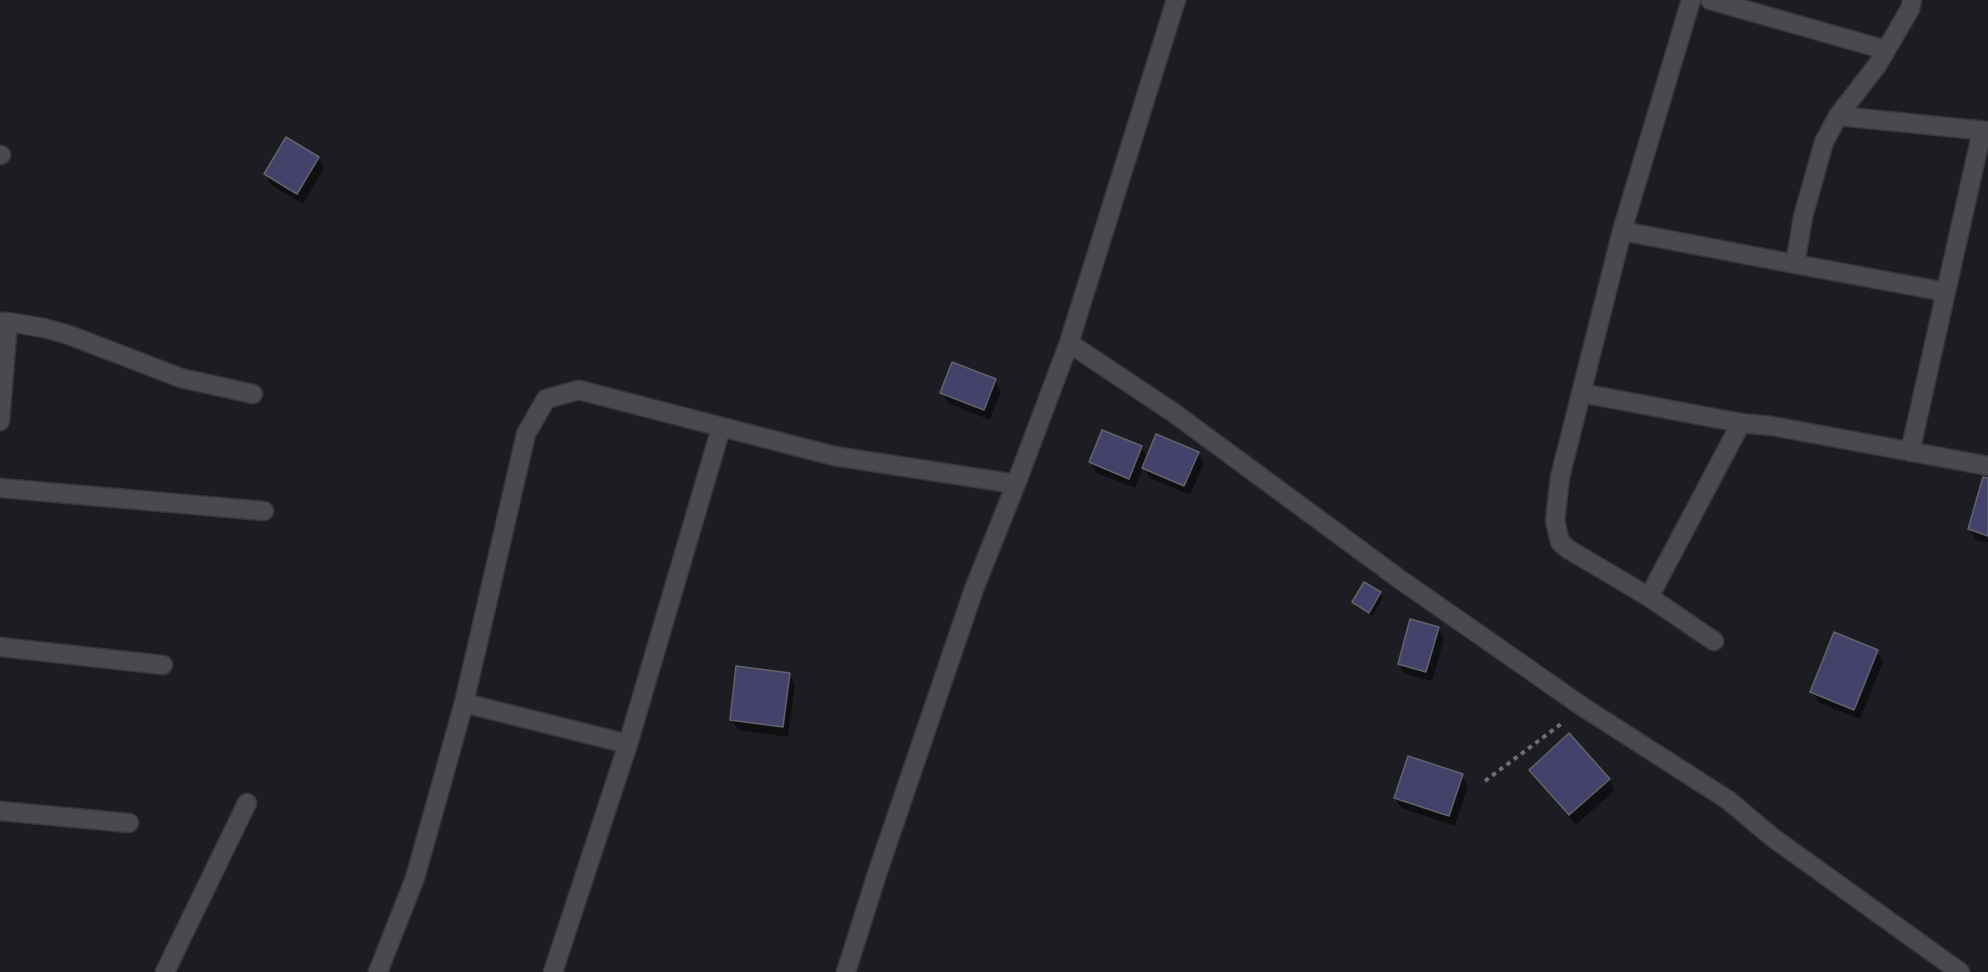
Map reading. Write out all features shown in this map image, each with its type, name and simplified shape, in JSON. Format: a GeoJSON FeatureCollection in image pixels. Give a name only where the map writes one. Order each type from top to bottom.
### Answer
{"type":"FeatureCollection","features":[{"type":"Feature","properties":{"kind":"street"},"geometry":{"type":"LineString","coordinates":[[846,972],[974,589],[1069,343],[1176,0]]}},
{"type":"Feature","properties":{"kind":"street"},"geometry":{"type":"LineString","coordinates":[[1690,0],[1622,231],[1560,477],[1556,521],[1560,542],[1568,549],[1650,597],[1714,641]]}},
{"type":"Feature","properties":{"kind":"street"},"geometry":{"type":"LineString","coordinates":[[1710,0],[1886,50]]}},
{"type":"Feature","properties":{"kind":"street"},"geometry":{"type":"LineString","coordinates":[[1795,264],[1803,217],[1824,142],[1838,116],[1878,64],[1910,9],[1912,0]]}},
{"type":"Feature","properties":{"kind":"street"},"geometry":{"type":"LineString","coordinates":[[1838,116],[1985,131],[1910,452]]}},
{"type":"Feature","properties":{"kind":"street"},"geometry":{"type":"LineString","coordinates":[[1622,231],[1946,292]]}},
{"type":"Feature","properties":{"kind":"street"},"geometry":{"type":"LineString","coordinates":[[0,421],[4,322],[44,328],[69,335],[181,378],[253,394]]}},
{"type":"Feature","properties":{"kind":"street"},"geometry":{"type":"LineString","coordinates":[[1069,343],[1174,413],[1398,578],[1583,707],[1728,800],[1772,837],[1960,972]]}},
{"type":"Feature","properties":{"kind":"street"},"geometry":{"type":"LineString","coordinates":[[378,972],[415,878],[464,703],[526,434],[546,399],[579,390],[834,456],[1016,483]]}},
{"type":"Feature","properties":{"kind":"street"},"geometry":{"type":"LineString","coordinates":[[1581,393],[1988,466]]}},
{"type":"Feature","properties":{"kind":"street"},"geometry":{"type":"LineString","coordinates":[[1650,597],[1741,423]]}},
{"type":"Feature","properties":{"kind":"street"},"geometry":{"type":"LineString","coordinates":[[553,972],[628,744],[721,428]]}},
{"type":"Feature","properties":{"kind":"street"},"geometry":{"type":"LineString","coordinates":[[0,488],[264,511]]}},
{"type":"Feature","properties":{"kind":"street"},"geometry":{"type":"LineString","coordinates":[[0,647],[163,665]]}},
{"type":"Feature","properties":{"kind":"street"},"geometry":{"type":"LineString","coordinates":[[464,703],[628,744]]}},
{"type":"Feature","properties":{"kind":"street"},"geometry":{"type":"LineString","coordinates":[[165,972],[247,802]]}},
{"type":"Feature","properties":{"kind":"street"},"geometry":{"type":"LineString","coordinates":[[0,811],[129,823]]}},
{"type":"Feature","properties":{"kind":"path"},"geometry":{"type":"LineString","coordinates":[[1485,781],[1583,707]]}},
{"type":"Feature","properties":{"kind":"building"},"geometry":{"type":"Polygon","coordinates":[[[286,137],[319,157],[297,194],[264,174],[286,137]]]}},
{"type":"Feature","properties":{"kind":"building"},"geometry":{"type":"Polygon","coordinates":[[[952,362],[996,379],[984,410],[940,393],[952,362]]]}},
{"type":"Feature","properties":{"kind":"building"},"geometry":{"type":"Polygon","coordinates":[[[1102,430],[1142,446],[1129,479],[1089,462],[1102,430]]]}},
{"type":"Feature","properties":{"kind":"building"},"geometry":{"type":"Polygon","coordinates":[[[1156,434],[1199,452],[1184,486],[1142,468],[1156,434]]]}},
{"type":"Feature","properties":{"kind":"building"},"geometry":{"type":"Polygon","coordinates":[[[1983,477],[1988,478],[1988,536],[1968,529],[1983,477]]]}},
{"type":"Feature","properties":{"kind":"building"},"geometry":{"type":"Polygon","coordinates":[[[1364,582],[1381,592],[1369,613],[1352,602],[1364,582]]]}},
{"type":"Feature","properties":{"kind":"building"},"geometry":{"type":"Polygon","coordinates":[[[1410,619],[1439,627],[1426,672],[1398,664],[1410,619]]]}},
{"type":"Feature","properties":{"kind":"building"},"geometry":{"type":"Polygon","coordinates":[[[1834,632],[1878,650],[1854,710],[1810,692],[1834,632]]]}},
{"type":"Feature","properties":{"kind":"building"},"geometry":{"type":"Polygon","coordinates":[[[736,666],[790,673],[783,727],[730,720],[736,666]]]}},
{"type":"Feature","properties":{"kind":"building"},"geometry":{"type":"Polygon","coordinates":[[[1569,733],[1610,779],[1569,815],[1529,770],[1569,733]]]}},
{"type":"Feature","properties":{"kind":"building"},"geometry":{"type":"Polygon","coordinates":[[[1408,756],[1463,774],[1449,816],[1394,798],[1408,756]]]}}]}
